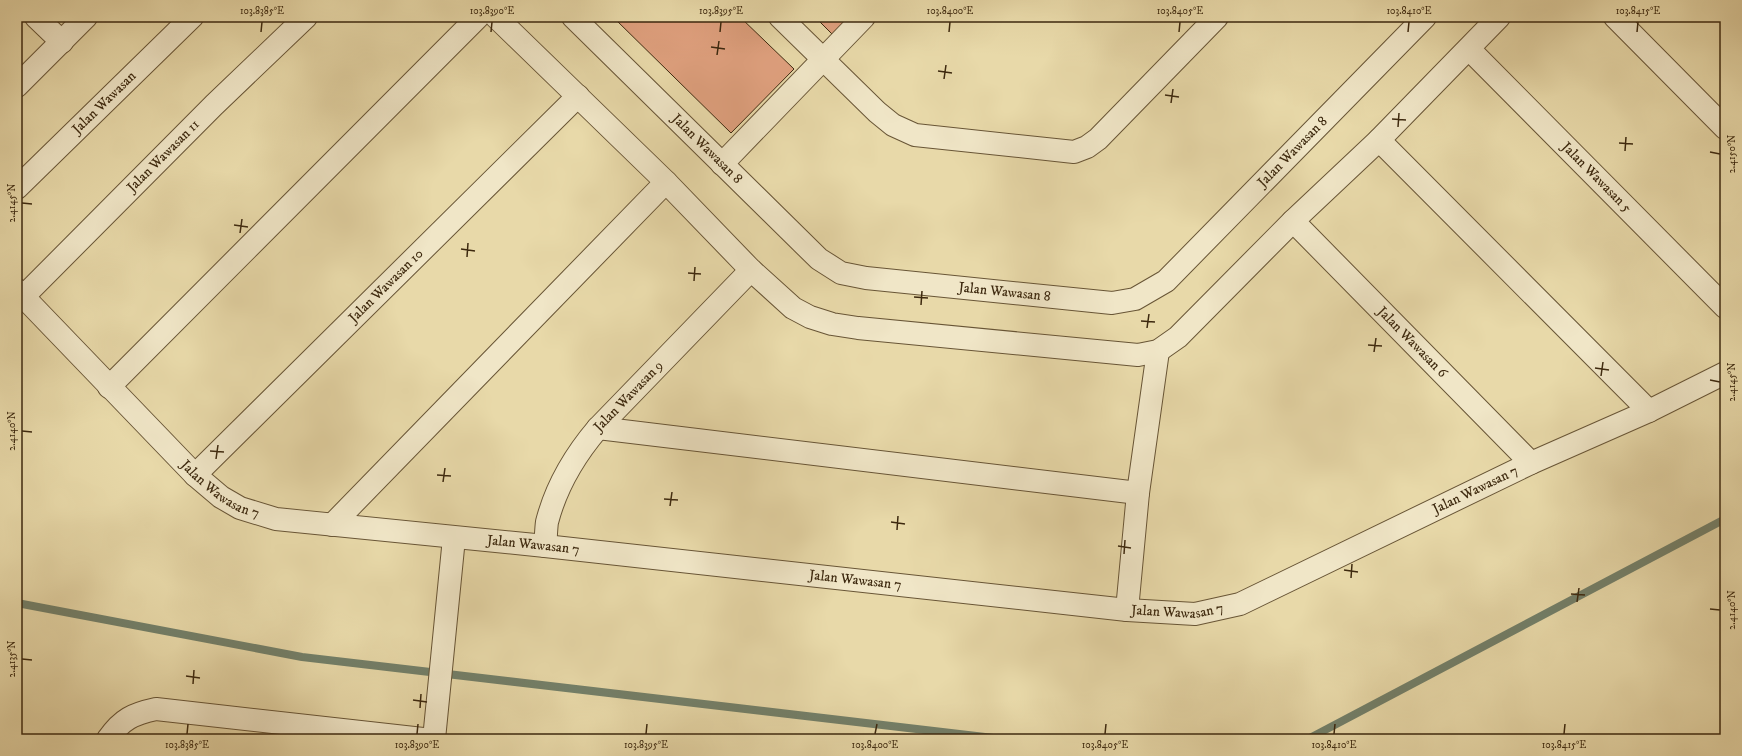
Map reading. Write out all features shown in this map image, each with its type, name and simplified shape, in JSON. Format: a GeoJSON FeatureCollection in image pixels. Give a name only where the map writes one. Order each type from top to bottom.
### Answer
{"type":"FeatureCollection","features":[{"type":"Feature","properties":{"kind":"street"},"geometry":{"type":"LineString","coordinates":[[36,17],[62,42]]}},
{"type":"Feature","properties":{"kind":"street"},"geometry":{"type":"LineString","coordinates":[[17,86],[86,17]]}},
{"type":"Feature","properties":{"kind":"street","name":"Jalan Wawasan"},"geometry":{"type":"LineString","coordinates":[[17,188],[192,17]]}},
{"type":"Feature","properties":{"kind":"street","name":"Jalan Wawasan 11"},"geometry":{"type":"LineString","coordinates":[[20,294],[306,17]]}},
{"type":"Feature","properties":{"kind":"street"},"geometry":{"type":"LineString","coordinates":[[109,387],[478,17]]}},
{"type":"Feature","properties":{"kind":"street"},"geometry":{"type":"LineString","coordinates":[[496,17],[666,182],[751,270],[793,308],[810,317],[832,324],[858,328],[1138,354],[1158,351],[1178,337],[1293,221],[1379,140],[1499,17]]}},
{"type":"Feature","properties":{"kind":"street","name":"Jalan Wawasan 8"},"geometry":{"type":"LineString","coordinates":[[573,17],[820,259],[841,273],[866,278],[1112,303],[1135,299],[1166,281],[1425,17]]}},
{"type":"Feature","properties":{"kind":"street"},"geometry":{"type":"LineString","coordinates":[[780,17],[877,112],[893,125],[915,135],[1074,152],[1087,147],[1098,139],[1217,17]]}},
{"type":"Feature","properties":{"kind":"street"},"geometry":{"type":"LineString","coordinates":[[722,164],[864,17]]}},
{"type":"Feature","properties":{"kind":"street"},"geometry":{"type":"LineString","coordinates":[[1615,17],[1725,128]]}},
{"type":"Feature","properties":{"kind":"street","name":"Jalan Wawasan 5"},"geometry":{"type":"LineString","coordinates":[[1469,49],[1725,306]]}},
{"type":"Feature","properties":{"kind":"street","name":"Jalan Wawasan 10"},"geometry":{"type":"LineString","coordinates":[[194,475],[578,96]]}},
{"type":"Feature","properties":{"kind":"street"},"geometry":{"type":"LineString","coordinates":[[1379,140],[1649,410]]}},
{"type":"Feature","properties":{"kind":"street"},"geometry":{"type":"LineString","coordinates":[[332,525],[666,182]]}},
{"type":"Feature","properties":{"kind":"street","name":"Jalan Wawasan 6"},"geometry":{"type":"LineString","coordinates":[[1293,221],[1532,463]]}},
{"type":"Feature","properties":{"kind":"street","name":"Jalan Wawasan 9"},"geometry":{"type":"LineString","coordinates":[[545,546],[547,522],[562,483],[581,448],[598,428],[751,270]]}},
{"type":"Feature","properties":{"kind":"street","name":"Jalan Wawasan 7"},"geometry":{"type":"LineString","coordinates":[[20,294],[194,475],[221,497],[240,508],[276,519],[545,546],[1127,610],[1195,614],[1240,604],[1532,463],[1649,410],[1725,373]]}},
{"type":"Feature","properties":{"kind":"street"},"geometry":{"type":"LineString","coordinates":[[1127,610],[1138,493],[1158,351]]}},
{"type":"Feature","properties":{"kind":"street"},"geometry":{"type":"LineString","coordinates":[[598,428],[1138,493]]}},
{"type":"Feature","properties":{"kind":"street"},"geometry":{"type":"LineString","coordinates":[[435,730],[450,566],[454,538]]}},
{"type":"Feature","properties":{"kind":"street"},"geometry":{"type":"LineString","coordinates":[[108,739],[117,727],[128,718],[156,709],[423,739]]}},
{"type":"Feature","properties":{"kind":"building"},"geometry":{"type":"Polygon","coordinates":[[[613,17],[740,17],[794,69],[731,133],[613,17]]]}},
{"type":"Feature","properties":{"kind":"building"},"geometry":{"type":"Polygon","coordinates":[[[815,17],[851,17],[833,35],[815,17]]]}},
{"type":"Feature","properties":{"kind":"waterway"},"geometry":{"type":"LineString","coordinates":[[1308,739],[1725,519]]}},
{"type":"Feature","properties":{"kind":"waterway"},"geometry":{"type":"LineString","coordinates":[[17,603],[302,657],[1002,739]]}}]}
